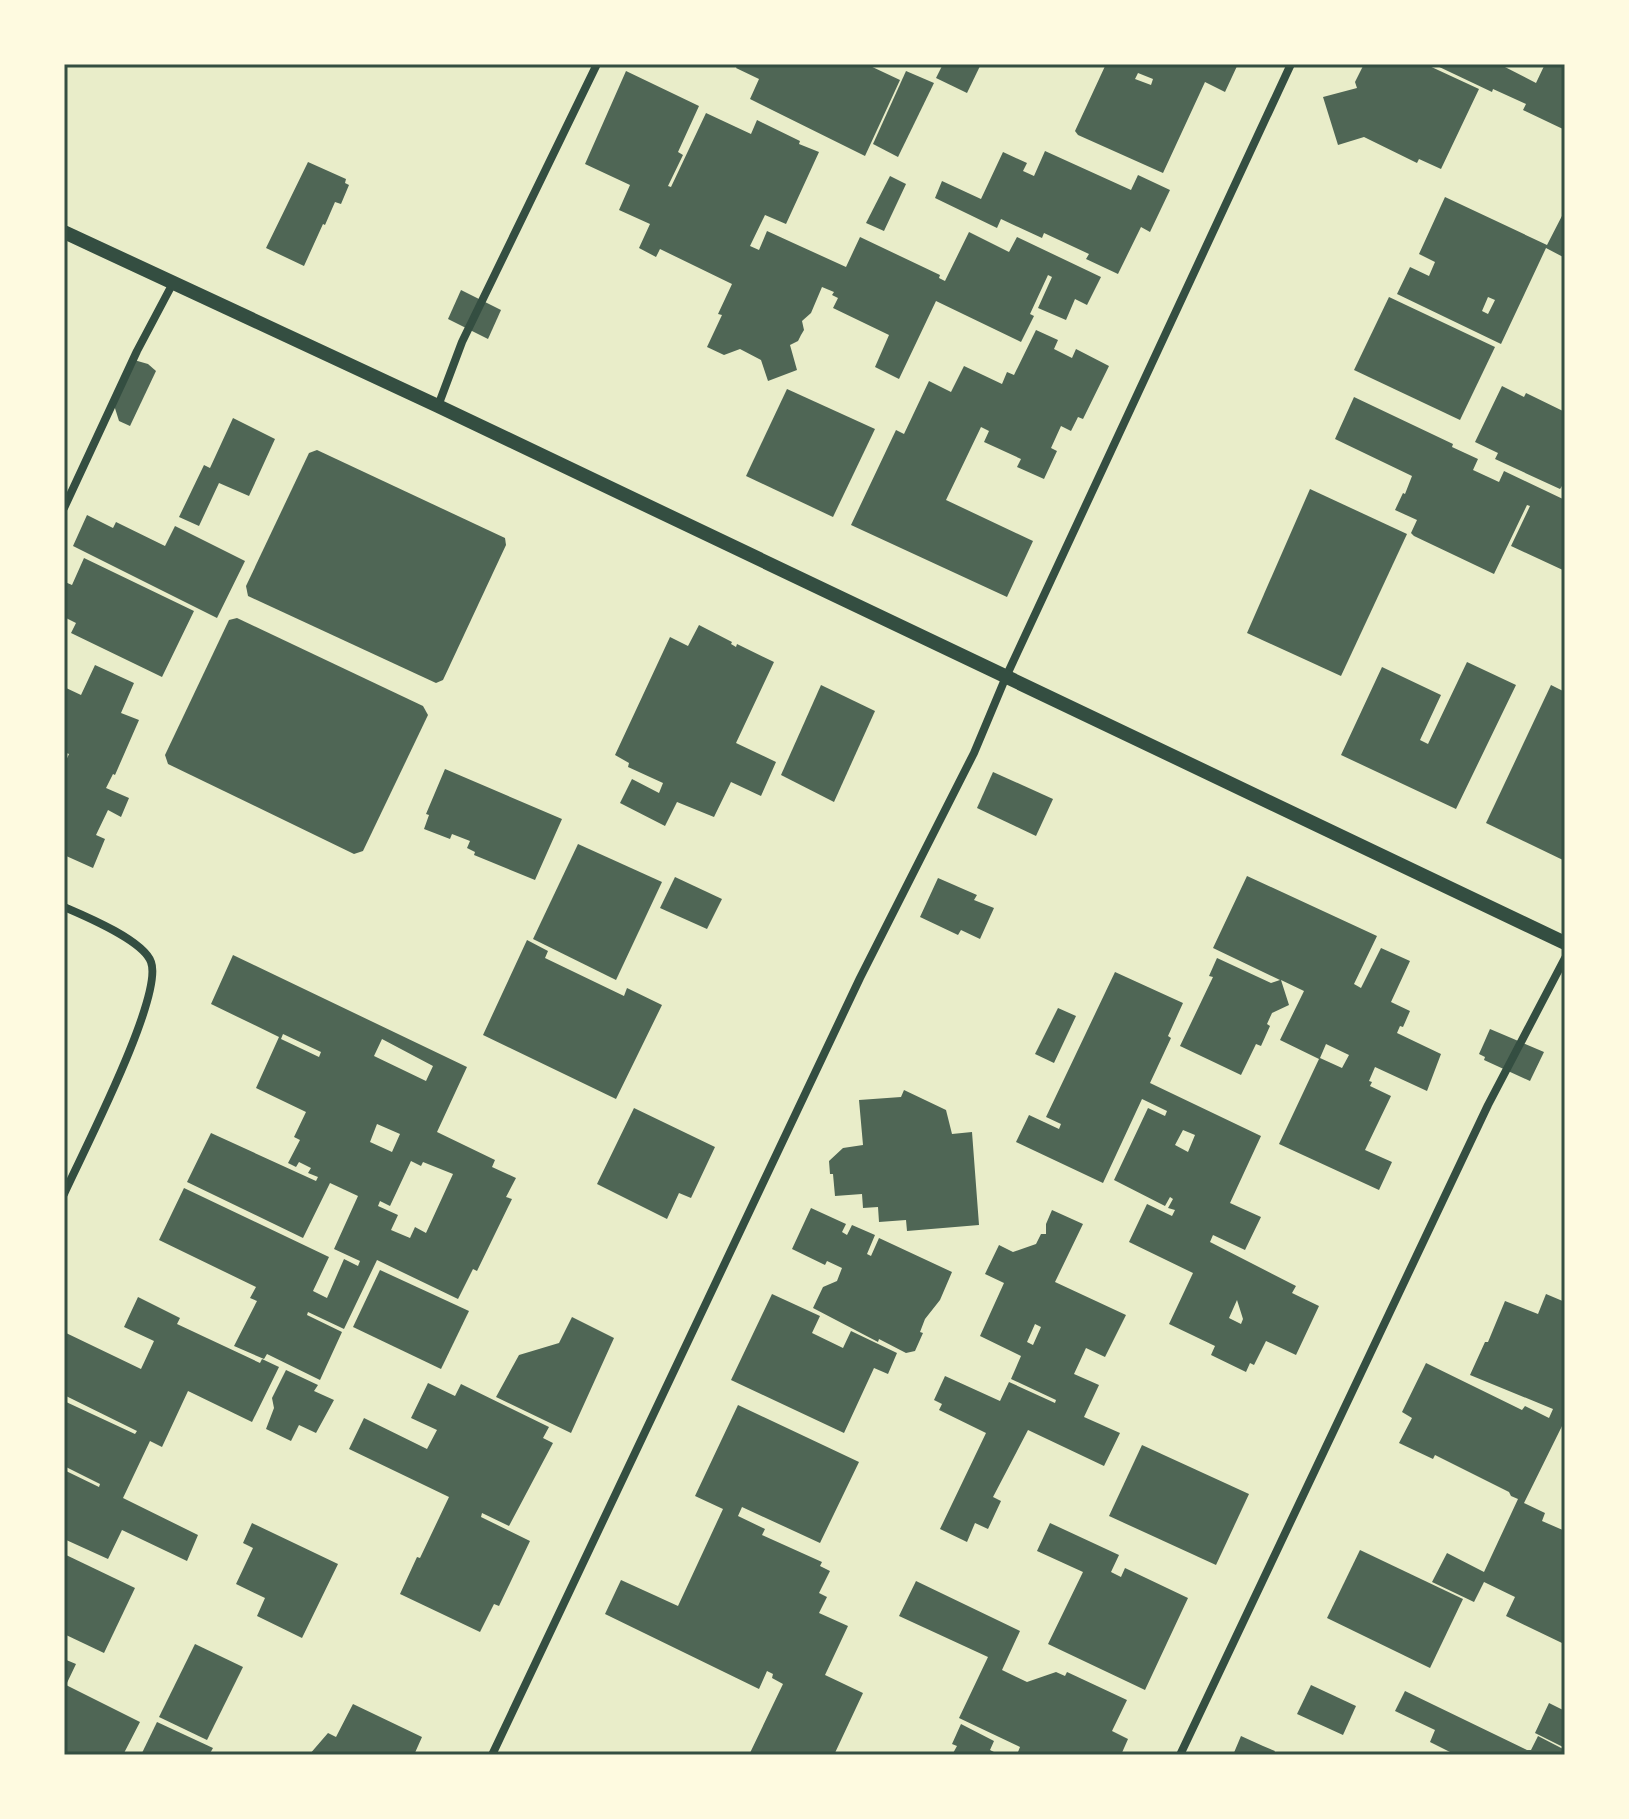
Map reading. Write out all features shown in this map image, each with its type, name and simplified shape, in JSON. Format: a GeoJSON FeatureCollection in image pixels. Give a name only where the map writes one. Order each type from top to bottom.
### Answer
{"type":"FeatureCollection","features":[{"type":"Feature","properties":{"kind":"street"},"geometry":{"type":"LineString","coordinates":[[438,406],[462,342],[597,64]]}},
{"type":"Feature","properties":{"kind":"street"},"geometry":{"type":"LineString","coordinates":[[492,1755],[860,978],[974,753],[1005,679],[1291,64]]}},
{"type":"Feature","properties":{"kind":"street"},"geometry":{"type":"LineString","coordinates":[[64,232],[438,406],[1005,679],[1565,943]]}},
{"type":"Feature","properties":{"kind":"street"},"geometry":{"type":"LineString","coordinates":[[64,508],[137,351],[173,283]]}},
{"type":"Feature","properties":{"kind":"street"},"geometry":{"type":"LineString","coordinates":[[64,907],[138,946],[151,960],[153,973],[140,1026],[64,1194]]}},
{"type":"Feature","properties":{"kind":"street"},"geometry":{"type":"LineString","coordinates":[[1180,1755],[1488,1105],[1565,958]]}},
{"type":"Feature","properties":{"kind":"building"},"geometry":{"type":"Polygon","coordinates":[[[738,64],[866,64],[900,80],[865,156],[750,99],[759,79],[736,68],[738,64]]]}},
{"type":"Feature","properties":{"kind":"building"},"geometry":{"type":"Polygon","coordinates":[[[943,64],[981,64],[967,93],[936,78],[943,64]]]}},
{"type":"Feature","properties":{"kind":"building"},"geometry":{"type":"Polygon","coordinates":[[[1106,64],[1166,64],[1173,67],[1175,64],[1238,64],[1225,92],[1205,82],[1163,173],[1075,131],[1106,64]],[[1138,73],[1135,79],[1151,85],[1153,79],[1138,73]]]}},
{"type":"Feature","properties":{"kind":"building"},"geometry":{"type":"Polygon","coordinates":[[[1364,64],[1425,64],[1479,89],[1441,169],[1419,159],[1417,163],[1364,137],[1338,145],[1323,97],[1357,88],[1355,82],[1364,64]]]}},
{"type":"Feature","properties":{"kind":"building"},"geometry":{"type":"Polygon","coordinates":[[[1433,64],[1504,64],[1536,83],[1545,64],[1565,64],[1565,130],[1523,110],[1526,104],[1493,89],[1492,92],[1433,64]]]}},
{"type":"Feature","properties":{"kind":"building"},"geometry":{"type":"Polygon","coordinates":[[[626,71],[699,106],[678,152],[683,155],[668,186],[671,187],[706,113],[751,134],[757,120],[819,152],[786,224],[765,215],[750,246],[759,250],[767,231],[846,267],[860,237],[940,275],[939,278],[945,281],[969,232],[1009,252],[1017,237],[1101,277],[1087,305],[1075,299],[1066,320],[1038,308],[1052,277],[1048,275],[1021,342],[936,301],[899,379],[875,367],[889,335],[833,308],[838,298],[832,295],[834,292],[822,287],[811,313],[802,321],[804,330],[798,341],[790,345],[797,370],[768,381],[761,360],[740,349],[724,355],[707,347],[732,284],[660,249],[656,257],[639,248],[650,224],[619,210],[630,185],[585,164],[626,71]]]}},
{"type":"Feature","properties":{"kind":"building"},"geometry":{"type":"Polygon","coordinates":[[[906,71],[934,83],[898,157],[873,144],[906,71]]]}},
{"type":"Feature","properties":{"kind":"building"},"geometry":{"type":"Polygon","coordinates":[[[1045,151],[1131,190],[1138,175],[1170,190],[1150,232],[1141,227],[1118,274],[1086,259],[1089,254],[1044,233],[1042,238],[1001,219],[997,228],[935,198],[942,181],[981,199],[1003,152],[1027,163],[1023,171],[1034,176],[1045,151]]]}},
{"type":"Feature","properties":{"kind":"building"},"geometry":{"type":"Polygon","coordinates":[[[308,162],[346,179],[345,183],[349,185],[341,204],[335,202],[304,266],[266,248],[308,162]]]}},
{"type":"Feature","properties":{"kind":"building"},"geometry":{"type":"Polygon","coordinates":[[[890,176],[906,184],[884,231],[866,223],[890,176]]]}},
{"type":"Feature","properties":{"kind":"building"},"geometry":{"type":"Polygon","coordinates":[[[1445,197],[1547,245],[1565,210],[1565,258],[1546,248],[1501,344],[1397,294],[1410,267],[1429,276],[1435,262],[1419,254],[1445,197]],[[1488,297],[1482,311],[1488,314],[1495,300],[1488,297]]]}},
{"type":"Feature","properties":{"kind":"building"},"geometry":{"type":"Polygon","coordinates":[[[461,290],[501,310],[488,339],[448,319],[461,290]]]}},
{"type":"Feature","properties":{"kind":"building"},"geometry":{"type":"Polygon","coordinates":[[[1389,297],[1495,347],[1460,420],[1354,370],[1389,297]]]}},
{"type":"Feature","properties":{"kind":"building"},"geometry":{"type":"Polygon","coordinates":[[[1036,330],[1058,340],[1054,349],[1072,358],[1076,349],[1109,366],[1083,419],[1078,417],[1071,431],[1061,426],[1051,448],[1057,451],[1044,479],[1017,467],[1021,459],[984,442],[989,431],[981,427],[946,500],[1033,541],[1007,597],[851,525],[896,430],[904,434],[929,381],[951,392],[964,366],[1002,384],[1007,372],[1014,375],[1036,330]]]}},
{"type":"Feature","properties":{"kind":"building"},"geometry":{"type":"Polygon","coordinates":[[[134,360],[148,364],[156,371],[130,426],[119,421],[114,405],[134,360]]]}},
{"type":"Feature","properties":{"kind":"building"},"geometry":{"type":"Polygon","coordinates":[[[1502,386],[1524,397],[1526,393],[1565,412],[1565,487],[1560,489],[1495,459],[1498,453],[1475,442],[1502,386]]]}},
{"type":"Feature","properties":{"kind":"building"},"geometry":{"type":"Polygon","coordinates":[[[787,389],[875,429],[833,517],[746,476],[787,389]]]}},
{"type":"Feature","properties":{"kind":"building"},"geometry":{"type":"Polygon","coordinates":[[[1354,397],[1478,459],[1473,470],[1499,482],[1504,471],[1565,500],[1565,571],[1511,546],[1530,506],[1527,505],[1494,574],[1414,536],[1411,533],[1417,520],[1395,510],[1412,476],[1335,439],[1354,397]]]}},
{"type":"Feature","properties":{"kind":"building"},"geometry":{"type":"Polygon","coordinates":[[[233,418],[275,439],[249,496],[219,483],[199,526],[179,517],[204,465],[210,468],[233,418]]]}},
{"type":"Feature","properties":{"kind":"building"},"geometry":{"type":"Polygon","coordinates":[[[317,450],[505,538],[506,545],[443,680],[436,683],[248,596],[246,586],[309,453],[317,450]]]}},
{"type":"Feature","properties":{"kind":"building"},"geometry":{"type":"Polygon","coordinates":[[[1310,489],[1407,534],[1341,676],[1247,633],[1310,489]]]}},
{"type":"Feature","properties":{"kind":"building"},"geometry":{"type":"Polygon","coordinates":[[[87,515],[113,528],[116,522],[165,546],[175,526],[245,561],[217,618],[73,546],[87,515]]]}},
{"type":"Feature","properties":{"kind":"building"},"geometry":{"type":"Polygon","coordinates":[[[84,558],[194,611],[162,677],[71,633],[76,623],[64,617],[64,584],[72,585],[84,558]]]}},
{"type":"Feature","properties":{"kind":"building"},"geometry":{"type":"Polygon","coordinates":[[[237,618],[423,706],[428,715],[363,851],[354,854],[168,764],[165,755],[229,620],[237,618]]]}},
{"type":"Feature","properties":{"kind":"building"},"geometry":{"type":"Polygon","coordinates":[[[699,625],[736,647],[737,644],[774,662],[736,743],[776,762],[761,796],[731,782],[714,817],[677,802],[665,826],[620,803],[632,779],[659,793],[663,783],[628,767],[629,763],[615,755],[670,637],[688,646],[699,625]]]}},
{"type":"Feature","properties":{"kind":"building"},"geometry":{"type":"Polygon","coordinates":[[[1467,662],[1516,685],[1456,809],[1341,755],[1382,667],[1441,695],[1420,740],[1428,744],[1467,662]]]}},
{"type":"Feature","properties":{"kind":"building"},"geometry":{"type":"Polygon","coordinates":[[[95,665],[134,683],[121,713],[139,720],[115,775],[106,788],[129,798],[121,817],[108,810],[96,835],[105,839],[93,868],[64,855],[64,765],[69,754],[64,752],[64,687],[81,695],[95,665]]]}},
{"type":"Feature","properties":{"kind":"building"},"geometry":{"type":"Polygon","coordinates":[[[821,685],[875,711],[834,802],[781,775],[821,685]]]}},
{"type":"Feature","properties":{"kind":"building"},"geometry":{"type":"Polygon","coordinates":[[[1551,685],[1565,692],[1565,861],[1486,823],[1551,685]]]}},
{"type":"Feature","properties":{"kind":"building"},"geometry":{"type":"Polygon","coordinates":[[[445,769],[562,819],[535,880],[474,855],[475,852],[467,848],[470,841],[452,834],[450,839],[424,829],[429,815],[426,814],[445,769]]]}},
{"type":"Feature","properties":{"kind":"building"},"geometry":{"type":"Polygon","coordinates":[[[993,772],[1053,799],[1036,836],[977,808],[993,772]]]}},
{"type":"Feature","properties":{"kind":"building"},"geometry":{"type":"Polygon","coordinates":[[[578,844],[662,882],[616,980],[533,939],[578,844]]]}},
{"type":"Feature","properties":{"kind":"building"},"geometry":{"type":"Polygon","coordinates":[[[1247,876],[1377,936],[1354,984],[1361,988],[1381,948],[1410,961],[1391,1002],[1410,1011],[1397,1033],[1441,1054],[1427,1091],[1375,1067],[1370,1086],[1391,1096],[1365,1150],[1392,1162],[1379,1190],[1279,1144],[1319,1059],[1280,1040],[1304,991],[1281,980],[1289,1005],[1272,1013],[1261,1046],[1256,1044],[1241,1075],[1180,1046],[1213,977],[1209,976],[1217,958],[1271,983],[1280,980],[1213,948],[1247,876]],[[1326,1044],[1320,1058],[1342,1068],[1349,1055],[1326,1044]]]}},
{"type":"Feature","properties":{"kind":"building"},"geometry":{"type":"Polygon","coordinates":[[[675,877],[722,899],[707,929],[660,908],[675,877]]]}},
{"type":"Feature","properties":{"kind":"building"},"geometry":{"type":"Polygon","coordinates":[[[938,878],[977,895],[974,900],[994,908],[980,939],[961,930],[958,935],[920,917],[938,878]]]}},
{"type":"Feature","properties":{"kind":"building"},"geometry":{"type":"Polygon","coordinates":[[[527,940],[548,951],[545,958],[624,996],[627,988],[662,1005],[616,1099],[483,1035],[527,940]]]}},
{"type":"Feature","properties":{"kind":"building"},"geometry":{"type":"Polygon","coordinates":[[[233,955],[467,1067],[437,1132],[495,1160],[492,1167],[516,1178],[506,1197],[512,1199],[477,1271],[473,1269],[458,1299],[377,1260],[344,1329],[308,1312],[307,1315],[342,1332],[320,1380],[267,1354],[264,1359],[234,1346],[257,1301],[250,1298],[256,1287],[159,1240],[184,1188],[329,1257],[313,1291],[327,1298],[344,1259],[358,1266],[360,1261],[334,1249],[358,1196],[330,1183],[303,1238],[187,1182],[211,1133],[316,1181],[318,1177],[308,1173],[311,1168],[299,1162],[296,1167],[288,1163],[300,1140],[294,1137],[306,1112],[256,1088],[279,1037],[211,1004],[233,955]],[[283,1034],[281,1039],[319,1057],[321,1052],[283,1034]],[[382,1039],[374,1056],[426,1081],[433,1066],[382,1039]],[[377,1124],[370,1142],[392,1152],[400,1134],[377,1124]],[[411,1161],[390,1206],[380,1201],[378,1206],[398,1215],[391,1230],[410,1238],[415,1227],[426,1233],[453,1174],[423,1162],[421,1166],[411,1161]]]}},
{"type":"Feature","properties":{"kind":"building"},"geometry":{"type":"Polygon","coordinates":[[[1115,972],[1183,1003],[1150,1083],[1261,1136],[1230,1203],[1261,1217],[1245,1250],[1213,1235],[1210,1242],[1296,1286],[1292,1293],[1319,1306],[1296,1355],[1266,1341],[1254,1365],[1250,1363],[1246,1372],[1211,1355],[1215,1346],[1169,1324],[1193,1273],[1129,1242],[1147,1204],[1172,1216],[1175,1210],[1168,1208],[1173,1199],[1170,1197],[1165,1206],[1114,1180],[1148,1108],[1165,1116],[1167,1111],[1142,1099],[1103,1183],[1016,1142],[1029,1115],[1059,1129],[1061,1124],[1046,1117],[1115,972]],[[1183,1130],[1175,1145],[1188,1152],[1195,1135],[1183,1130]],[[1237,1300],[1229,1318],[1241,1324],[1243,1319],[1237,1300]]]}},
{"type":"Feature","properties":{"kind":"building"},"geometry":{"type":"Polygon","coordinates":[[[1058,1008],[1076,1016],[1054,1063],[1035,1054],[1058,1008]]]}},
{"type":"Feature","properties":{"kind":"building"},"geometry":{"type":"Polygon","coordinates":[[[1490,1029],[1544,1052],[1530,1081],[1484,1060],[1485,1057],[1479,1054],[1490,1029]]]}},
{"type":"Feature","properties":{"kind":"building"},"geometry":{"type":"Polygon","coordinates":[[[904,1090],[946,1110],[952,1134],[972,1132],[979,1225],[907,1231],[906,1220],[879,1222],[878,1207],[863,1208],[862,1194],[835,1196],[829,1161],[843,1148],[863,1145],[859,1100],[901,1097],[904,1090]]]}},
{"type":"Feature","properties":{"kind":"building"},"geometry":{"type":"Polygon","coordinates":[[[634,1108],[715,1147],[691,1198],[679,1193],[667,1219],[597,1184],[634,1108]]]}},
{"type":"Feature","properties":{"kind":"building"},"geometry":{"type":"Polygon","coordinates":[[[811,1208],[846,1224],[842,1232],[847,1235],[852,1225],[875,1235],[867,1254],[871,1256],[879,1238],[952,1272],[940,1300],[925,1319],[915,1351],[906,1353],[879,1339],[878,1342],[813,1308],[823,1287],[837,1281],[842,1268],[827,1261],[825,1265],[792,1249],[811,1208]]]}},
{"type":"Feature","properties":{"kind":"building"},"geometry":{"type":"Polygon","coordinates":[[[1052,1210],[1083,1224],[1055,1282],[1126,1315],[1105,1357],[1086,1348],[1074,1374],[1099,1385],[1084,1417],[1120,1433],[1104,1466],[1028,1430],[993,1497],[1001,1501],[988,1529],[975,1523],[967,1542],[940,1529],[986,1433],[939,1410],[942,1404],[934,1400],[945,1376],[1000,1401],[1009,1382],[1055,1403],[1056,1400],[1011,1379],[1021,1356],[980,1336],[1004,1283],[985,1274],[999,1245],[1013,1252],[1036,1244],[1041,1234],[1046,1234],[1046,1224],[1052,1210]],[[1035,1324],[1027,1342],[1033,1345],[1041,1327],[1035,1324]]]}},
{"type":"Feature","properties":{"kind":"building"},"geometry":{"type":"Polygon","coordinates":[[[380,1270],[469,1311],[441,1369],[353,1327],[380,1270]]]}},
{"type":"Feature","properties":{"kind":"building"},"geometry":{"type":"Polygon","coordinates":[[[772,1294],[820,1316],[812,1333],[843,1348],[851,1331],[897,1353],[888,1374],[874,1368],[844,1433],[731,1380],[772,1294]]]}},
{"type":"Feature","properties":{"kind":"building"},"geometry":{"type":"Polygon","coordinates":[[[1546,1294],[1565,1302],[1565,1425],[1524,1503],[1545,1513],[1542,1521],[1565,1531],[1565,1637],[1562,1643],[1506,1616],[1515,1597],[1484,1582],[1474,1602],[1432,1582],[1447,1553],[1484,1572],[1518,1499],[1435,1455],[1433,1459],[1399,1443],[1412,1418],[1402,1412],[1426,1363],[1522,1410],[1525,1406],[1549,1418],[1553,1409],[1470,1375],[1505,1301],[1538,1314],[1546,1294]]]}},
{"type":"Feature","properties":{"kind":"building"},"geometry":{"type":"Polygon","coordinates":[[[138,1297],[180,1318],[177,1324],[260,1363],[262,1359],[279,1367],[252,1422],[188,1391],[162,1447],[150,1441],[123,1498],[198,1535],[187,1561],[122,1530],[108,1559],[64,1539],[64,1470],[99,1487],[100,1484],[64,1466],[64,1401],[135,1434],[137,1431],[64,1395],[64,1332],[141,1369],[154,1341],[124,1327],[138,1297]]]}},
{"type":"Feature","properties":{"kind":"building"},"geometry":{"type":"Polygon","coordinates":[[[572,1317],[614,1338],[571,1433],[496,1397],[519,1355],[559,1343],[572,1317]]]}},
{"type":"Feature","properties":{"kind":"building"},"geometry":{"type":"Polygon","coordinates":[[[286,1370],[318,1385],[314,1391],[334,1400],[316,1433],[299,1425],[291,1441],[266,1429],[274,1408],[272,1398],[286,1370]]]}},
{"type":"Feature","properties":{"kind":"building"},"geometry":{"type":"Polygon","coordinates":[[[428,1383],[455,1396],[461,1384],[549,1427],[543,1438],[553,1443],[509,1526],[482,1513],[481,1517],[530,1541],[499,1606],[494,1604],[480,1632],[400,1594],[449,1497],[349,1449],[364,1418],[427,1449],[437,1430],[411,1418],[428,1383]]]}},
{"type":"Feature","properties":{"kind":"building"},"geometry":{"type":"Polygon","coordinates":[[[738,1405],[859,1462],[820,1543],[742,1507],[738,1516],[765,1529],[762,1535],[822,1562],[820,1566],[830,1571],[819,1593],[827,1597],[819,1613],[848,1626],[825,1675],[863,1693],[834,1755],[749,1755],[783,1684],[772,1678],[773,1674],[767,1671],[759,1689],[605,1614],[621,1580],[678,1606],[723,1509],[695,1496],[738,1405]]]}},
{"type":"Feature","properties":{"kind":"building"},"geometry":{"type":"Polygon","coordinates":[[[1142,1445],[1249,1494],[1216,1565],[1109,1516],[1142,1445]]]}},
{"type":"Feature","properties":{"kind":"building"},"geometry":{"type":"Polygon","coordinates":[[[252,1523],[338,1564],[302,1638],[257,1616],[265,1598],[236,1584],[253,1548],[243,1543],[252,1523]]]}},
{"type":"Feature","properties":{"kind":"building"},"geometry":{"type":"Polygon","coordinates":[[[1050,1523],[1119,1555],[1111,1572],[1121,1577],[1125,1568],[1188,1598],[1145,1690],[1048,1644],[1083,1572],[1037,1551],[1050,1523]]]}},
{"type":"Feature","properties":{"kind":"building"},"geometry":{"type":"Polygon","coordinates":[[[1360,1550],[1463,1599],[1430,1668],[1327,1618],[1360,1550]]]}},
{"type":"Feature","properties":{"kind":"building"},"geometry":{"type":"Polygon","coordinates":[[[64,1554],[135,1588],[104,1653],[64,1634],[64,1554]]]}},
{"type":"Feature","properties":{"kind":"building"},"geometry":{"type":"Polygon","coordinates":[[[916,1581],[1020,1631],[1002,1670],[1027,1682],[1056,1672],[1065,1676],[1067,1672],[1127,1700],[1112,1731],[1128,1739],[1121,1755],[1025,1755],[1018,1752],[1020,1747],[959,1718],[988,1657],[899,1616],[916,1581]]]}},
{"type":"Feature","properties":{"kind":"building"},"geometry":{"type":"Polygon","coordinates":[[[195,1644],[243,1667],[207,1740],[159,1717],[195,1644]]]}},
{"type":"Feature","properties":{"kind":"building"},"geometry":{"type":"Polygon","coordinates":[[[64,1659],[76,1664],[66,1685],[140,1722],[123,1755],[64,1755],[64,1659]]]}},
{"type":"Feature","properties":{"kind":"building"},"geometry":{"type":"Polygon","coordinates":[[[1311,1685],[1356,1706],[1343,1735],[1297,1714],[1311,1685]]]}},
{"type":"Feature","properties":{"kind":"building"},"geometry":{"type":"Polygon","coordinates":[[[1405,1691],[1527,1750],[1531,1750],[1538,1736],[1565,1750],[1565,1755],[1456,1755],[1430,1742],[1435,1730],[1395,1711],[1405,1691]]]}},
{"type":"Feature","properties":{"kind":"building"},"geometry":{"type":"Polygon","coordinates":[[[1549,1703],[1565,1711],[1565,1748],[1535,1733],[1549,1703]]]}},
{"type":"Feature","properties":{"kind":"building"},"geometry":{"type":"Polygon","coordinates":[[[353,1704],[422,1737],[414,1755],[309,1755],[328,1733],[336,1737],[353,1704]]]}},
{"type":"Feature","properties":{"kind":"building"},"geometry":{"type":"Polygon","coordinates":[[[157,1722],[213,1748],[209,1755],[141,1755],[157,1722]]]}},
{"type":"Feature","properties":{"kind":"building"},"geometry":{"type":"Polygon","coordinates":[[[961,1724],[994,1741],[990,1750],[1000,1755],[952,1755],[957,1746],[952,1744],[961,1724]]]}},
{"type":"Feature","properties":{"kind":"building"},"geometry":{"type":"Polygon","coordinates":[[[1241,1736],[1275,1751],[1273,1755],[1233,1755],[1241,1736]]]}}]}
